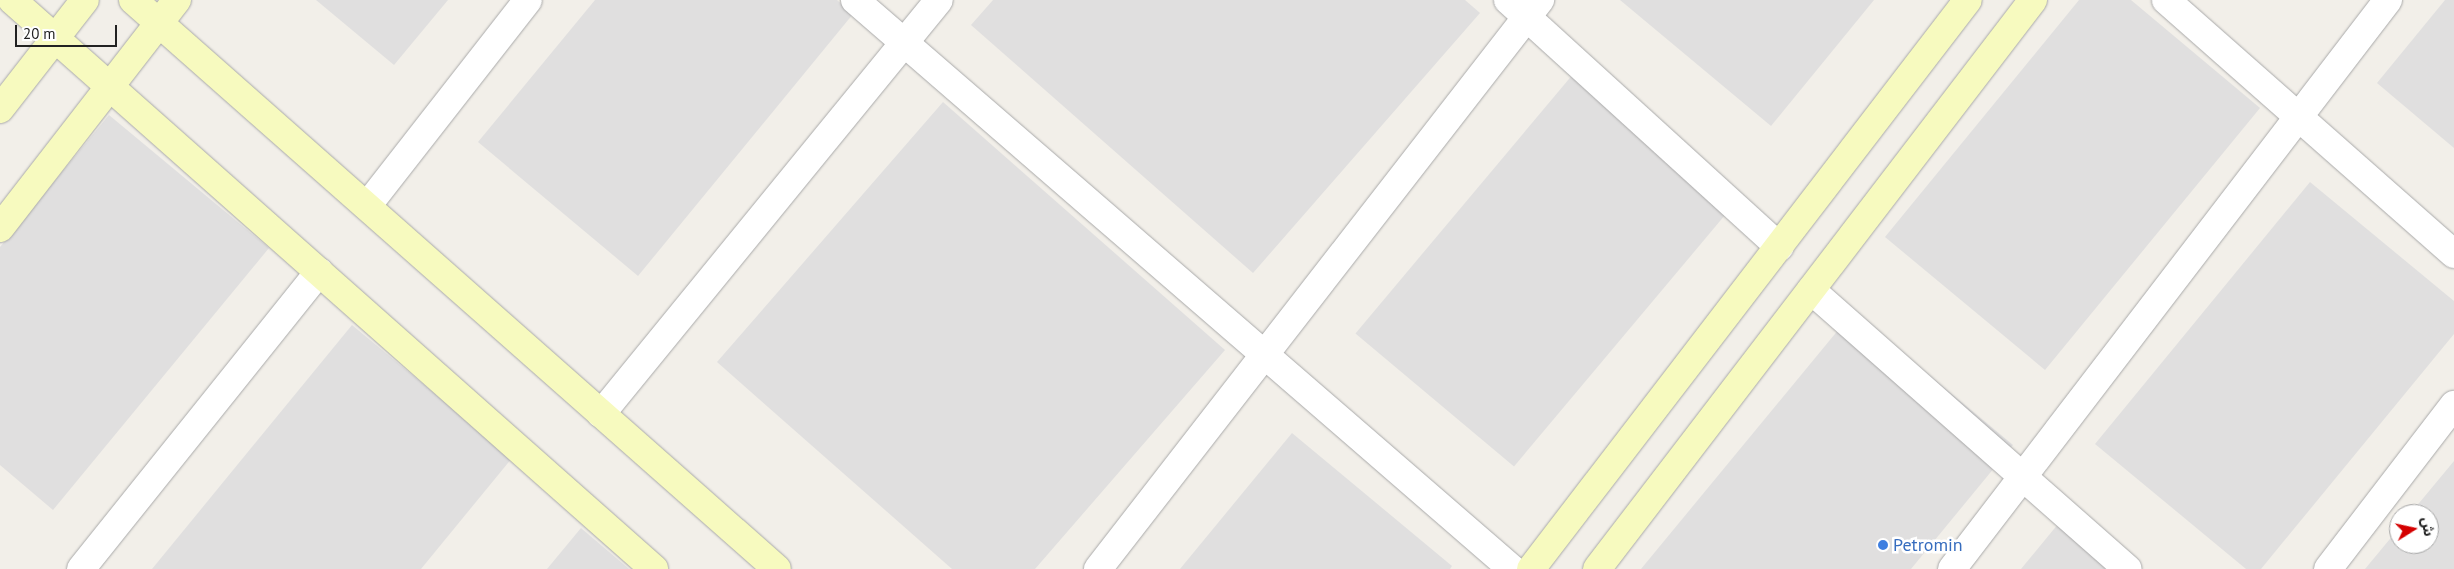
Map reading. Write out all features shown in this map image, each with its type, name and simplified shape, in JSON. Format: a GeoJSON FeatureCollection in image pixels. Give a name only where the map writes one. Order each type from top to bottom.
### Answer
{"type":"FeatureCollection","features":[{"type":"Feature","properties":{"kind":"main road"},"geometry":{"type":"LineString","coordinates":[[12,0],[654,569]]}},
{"type":"Feature","properties":{"kind":"main road"},"geometry":{"type":"LineString","coordinates":[[0,109],[85,0]]}},
{"type":"Feature","properties":{"kind":"main road"},"geometry":{"type":"LineString","coordinates":[[133,0],[777,569]]}},
{"type":"Feature","properties":{"kind":"main road"},"geometry":{"type":"LineString","coordinates":[[0,228],[177,0]]}},
{"type":"Feature","properties":{"kind":"main road"},"geometry":{"type":"LineString","coordinates":[[1531,569],[1968,0]]}},
{"type":"Feature","properties":{"kind":"main road"},"geometry":{"type":"LineString","coordinates":[[1597,569],[2033,0]]}},
{"type":"Feature","properties":{"kind":"street"},"geometry":{"type":"LineString","coordinates":[[366,206],[528,0]]}},
{"type":"Feature","properties":{"kind":"street"},"geometry":{"type":"LineString","coordinates":[[855,0],[1512,569]]}},
{"type":"Feature","properties":{"kind":"street"},"geometry":{"type":"LineString","coordinates":[[601,414],[906,44],[939,0]]}},
{"type":"Feature","properties":{"kind":"street"},"geometry":{"type":"LineString","coordinates":[[2166,0],[2454,254]]}},
{"type":"Feature","properties":{"kind":"street"},"geometry":{"type":"LineString","coordinates":[[1952,569],[2388,0]]}},
{"type":"Feature","properties":{"kind":"street"},"geometry":{"type":"LineString","coordinates":[[1098,569],[1265,354],[1525,6],[1779,247]]}},
{"type":"Feature","properties":{"kind":"street"},"geometry":{"type":"LineString","coordinates":[[80,569],[319,272]]}},
{"type":"Feature","properties":{"kind":"street"},"geometry":{"type":"LineString","coordinates":[[1811,290],[2128,569]]}},
{"type":"Feature","properties":{"kind":"street"},"geometry":{"type":"LineString","coordinates":[[2328,569],[2454,405]]}},
{"type":"Feature","properties":{"kind":"shaded area"},"geometry":{"type":"Polygon","coordinates":[[[316,0],[448,0],[394,65],[316,0]]]}},
{"type":"Feature","properties":{"kind":"shaded area"},"geometry":{"type":"Polygon","coordinates":[[[595,0],[837,0],[853,14],[638,276],[478,142],[595,0]]]}},
{"type":"Feature","properties":{"kind":"shaded area"},"geometry":{"type":"Polygon","coordinates":[[[993,0],[1465,0],[1480,13],[1253,273],[971,25],[993,0]]]}},
{"type":"Feature","properties":{"kind":"shaded area"},"geometry":{"type":"Polygon","coordinates":[[[1620,0],[1874,0],[1771,126],[1620,0]]]}},
{"type":"Feature","properties":{"kind":"shaded area"},"geometry":{"type":"Polygon","coordinates":[[[2079,0],[2131,0],[2260,108],[2045,370],[1885,237],[2079,0]]]}},
{"type":"Feature","properties":{"kind":"shaded area"},"geometry":{"type":"Polygon","coordinates":[[[2445,0],[2454,0],[2454,148],[2377,83],[2445,0]]]}},
{"type":"Feature","properties":{"kind":"shaded area"},"geometry":{"type":"Polygon","coordinates":[[[1574,73],[1733,206],[1514,467],[1355,333],[1574,73]]]}},
{"type":"Feature","properties":{"kind":"shaded area"},"geometry":{"type":"Polygon","coordinates":[[[943,102],[1225,350],[1035,569],[952,569],[717,362],[943,102]]]}},
{"type":"Feature","properties":{"kind":"shaded area"},"geometry":{"type":"Polygon","coordinates":[[[109,115],[269,248],[53,510],[0,465],[0,247],[109,115]]]}},
{"type":"Feature","properties":{"kind":"shaded area"},"geometry":{"type":"Polygon","coordinates":[[[2310,182],[2454,301],[2454,334],[2261,569],[2246,569],[2095,444],[2310,182]]]}},
{"type":"Feature","properties":{"kind":"shaded area"},"geometry":{"type":"Polygon","coordinates":[[[1853,312],[2013,445],[1911,569],[1641,569],[1853,312]]]}},
{"type":"Feature","properties":{"kind":"shaded area"},"geometry":{"type":"Polygon","coordinates":[[[352,325],[512,458],[421,569],[152,569],[352,325]]]}},
{"type":"Feature","properties":{"kind":"shaded area"},"geometry":{"type":"Polygon","coordinates":[[[1292,433],[1452,566],[1450,569],[1180,569],[1292,433]]]}},
{"type":"Feature","properties":{"kind":"shaded area"},"geometry":{"type":"Polygon","coordinates":[[[2454,461],[2454,569],[2365,569],[2389,540],[2389,554],[2439,554],[2439,504],[2418,504],[2454,461]]]}},
{"type":"Feature","properties":{"kind":"shaded area"},"geometry":{"type":"Polygon","coordinates":[[[2063,518],[2124,569],[2021,569],[2063,518]]]}},
{"type":"Feature","properties":{"kind":"shaded area"},"geometry":{"type":"Polygon","coordinates":[[[581,528],[629,569],[547,569],[581,528]]]}},
{"type":"Feature","properties":{"kind":"place","name":"Petromin"},"geometry":{"type":"Point","coordinates":[1883,545]}}]}
